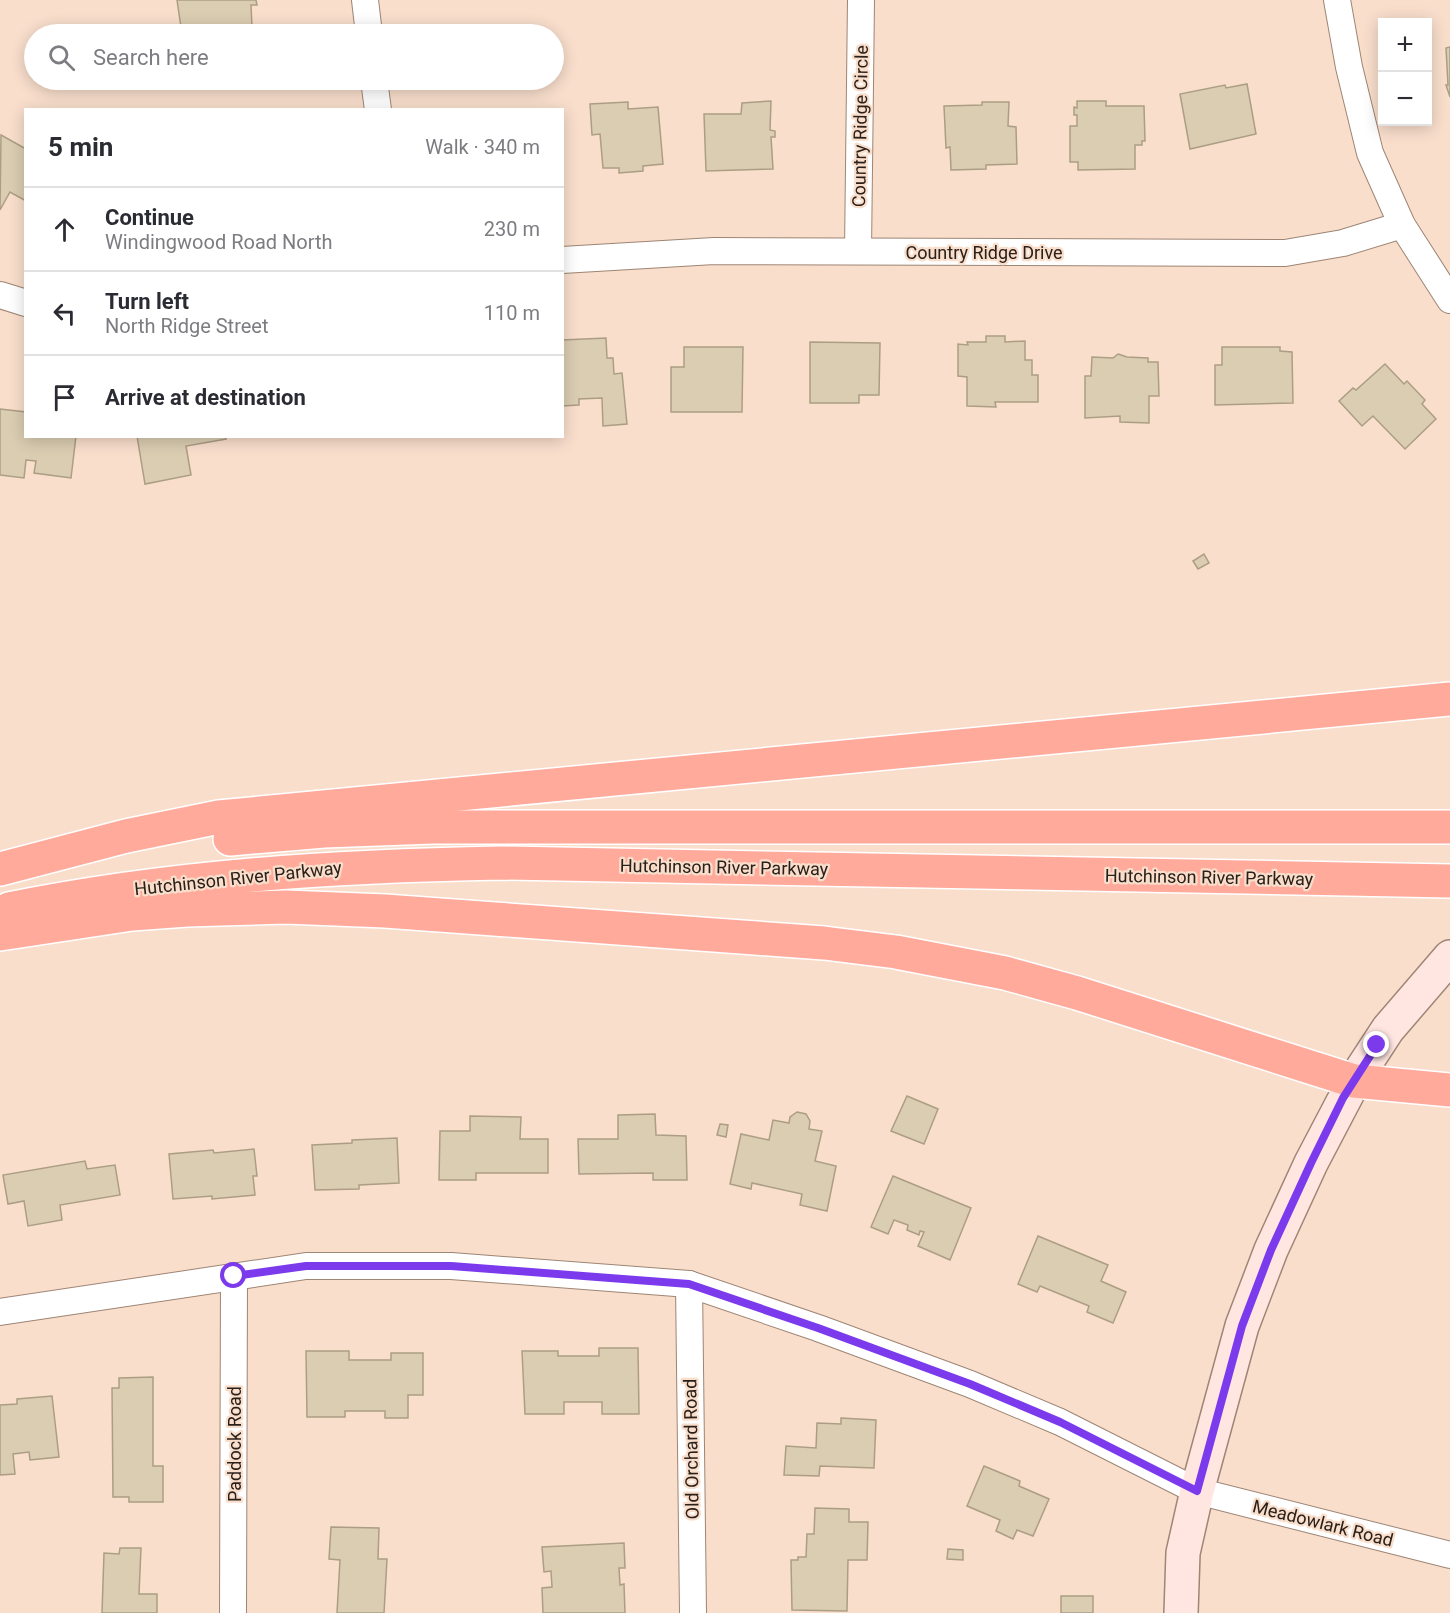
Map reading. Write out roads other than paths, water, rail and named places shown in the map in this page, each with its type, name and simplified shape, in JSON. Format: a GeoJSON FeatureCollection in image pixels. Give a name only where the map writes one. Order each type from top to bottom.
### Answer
{"type":"FeatureCollection","features":[{"type":"Feature","properties":{"kind":"highway"},"geometry":{"type":"LineString","coordinates":[[0,871],[126,836],[219,818],[1450,699]]}},
{"type":"Feature","properties":{"kind":"highway","name":"Hutchinson River Parkway"},"geometry":{"type":"LineString","coordinates":[[0,871],[216,840],[324,831],[422,827],[1450,827]]}},
{"type":"Feature","properties":{"kind":"highway","name":"Hutchinson River Parkway"},"geometry":{"type":"LineString","coordinates":[[0,911],[182,882],[289,871],[395,865],[513,863],[1450,881]]}},
{"type":"Feature","properties":{"kind":"highway"},"geometry":{"type":"LineString","coordinates":[[0,934],[132,914],[286,907],[428,914],[824,943],[896,952],[1005,973],[1103,1001],[1354,1081],[1450,1090]]}},
{"type":"Feature","properties":{"kind":"street"},"geometry":{"type":"LineString","coordinates":[[365,0],[368,24]]}},
{"type":"Feature","properties":{"kind":"street","name":"Country Ridge Circle"},"geometry":{"type":"LineString","coordinates":[[858,251],[861,0]]}},
{"type":"Feature","properties":{"kind":"street"},"geometry":{"type":"LineString","coordinates":[[1337,0],[1349,67],[1370,153],[1402,225],[1450,300]]}},
{"type":"Feature","properties":{"kind":"street"},"geometry":{"type":"LineString","coordinates":[[375,90],[378,108]]}},
{"type":"Feature","properties":{"kind":"street","name":"Country Ridge Drive"},"geometry":{"type":"LineString","coordinates":[[564,260],[714,251],[1285,253],[1343,243],[1402,225]]}},
{"type":"Feature","properties":{"kind":"street"},"geometry":{"type":"LineString","coordinates":[[0,295],[24,302]]}},
{"type":"Feature","properties":{"kind":"street"},"geometry":{"type":"LineString","coordinates":[[1181,1613],[1183,1552],[1197,1491],[1242,1326],[1267,1261],[1311,1163],[1354,1081],[1393,1023],[1450,957]]}},
{"type":"Feature","properties":{"kind":"street","name":"Meadowlark Road"},"geometry":{"type":"LineString","coordinates":[[0,1312],[306,1266],[451,1266],[689,1284],[970,1384],[1060,1422],[1197,1491],[1450,1555]]}},
{"type":"Feature","properties":{"kind":"street","name":"Paddock Road"},"geometry":{"type":"LineString","coordinates":[[233,1613],[234,1276]]}},
{"type":"Feature","properties":{"kind":"street","name":"Old Orchard Road"},"geometry":{"type":"LineString","coordinates":[[689,1284],[693,1613]]}}]}
